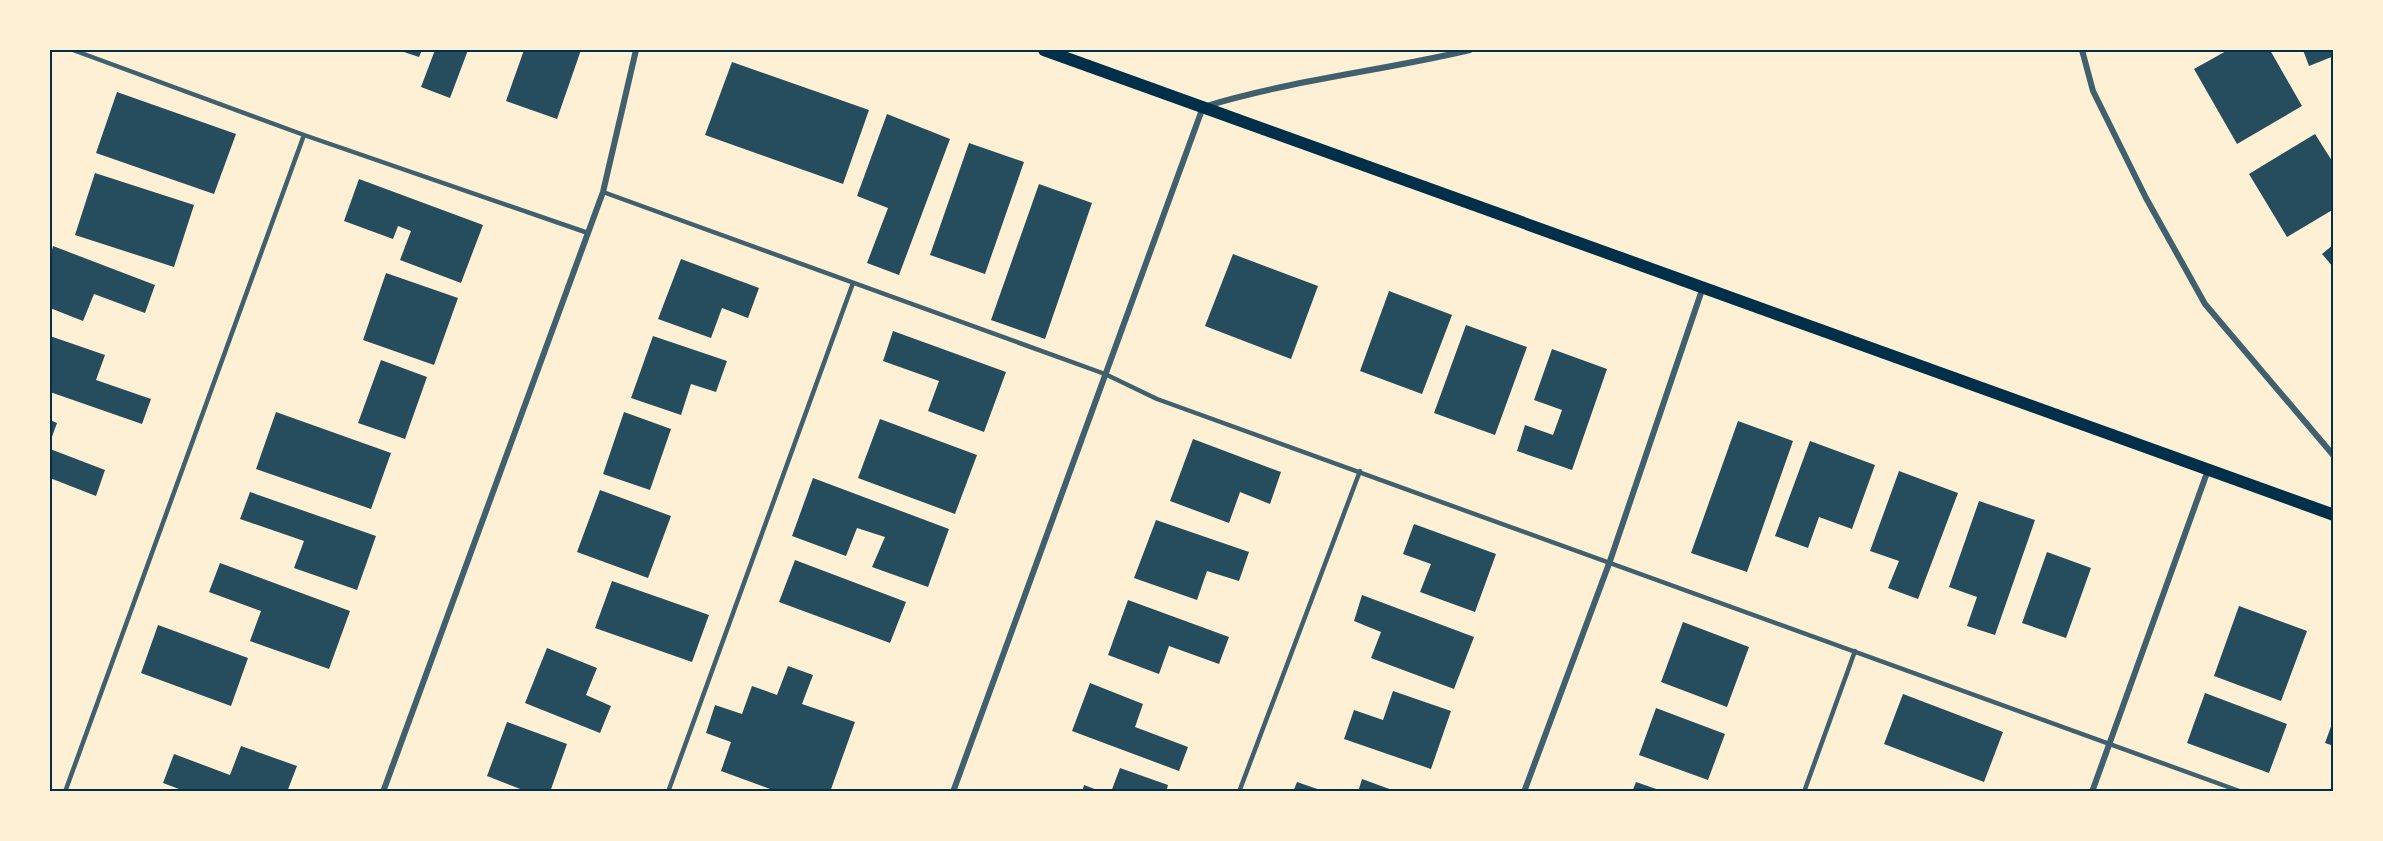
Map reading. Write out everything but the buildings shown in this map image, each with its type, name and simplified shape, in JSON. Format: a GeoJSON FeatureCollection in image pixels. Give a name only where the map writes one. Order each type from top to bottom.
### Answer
{"type":"FeatureCollection","features":[{"type":"Feature","properties":{"kind":"main road"},"geometry":{"type":"LineString","coordinates":[[1044,50],[2334,515]]}},
{"type":"Feature","properties":{"kind":"street"},"geometry":{"type":"LineString","coordinates":[[383,792],[603,192],[636,50]]}},
{"type":"Feature","properties":{"kind":"street"},"geometry":{"type":"LineString","coordinates":[[953,792],[1203,107],[1247,93],[1417,63],[1470,50]]}},
{"type":"Feature","properties":{"kind":"street"},"geometry":{"type":"LineString","coordinates":[[2082,50],[2093,90],[2146,198],[2205,304],[2334,456]]}},
{"type":"Feature","properties":{"kind":"street"},"geometry":{"type":"LineString","coordinates":[[1524,792],[1610,561],[1703,287]]}},
{"type":"Feature","properties":{"kind":"street"},"geometry":{"type":"LineString","coordinates":[[2092,792],[2208,470]]}},
{"type":"Feature","properties":{"kind":"lane"},"geometry":{"type":"LineString","coordinates":[[72,50],[304,135],[588,233]]}},
{"type":"Feature","properties":{"kind":"lane"},"geometry":{"type":"LineString","coordinates":[[65,792],[304,135]]}},
{"type":"Feature","properties":{"kind":"lane"},"geometry":{"type":"LineString","coordinates":[[603,192],[1105,374],[1157,399],[1610,561],[2242,792]]}},
{"type":"Feature","properties":{"kind":"lane"},"geometry":{"type":"LineString","coordinates":[[668,792],[853,283]]}},
{"type":"Feature","properties":{"kind":"lane"},"geometry":{"type":"LineString","coordinates":[[1239,792],[1360,471]]}},
{"type":"Feature","properties":{"kind":"lane"},"geometry":{"type":"LineString","coordinates":[[1804,792],[1855,651]]}}]}
